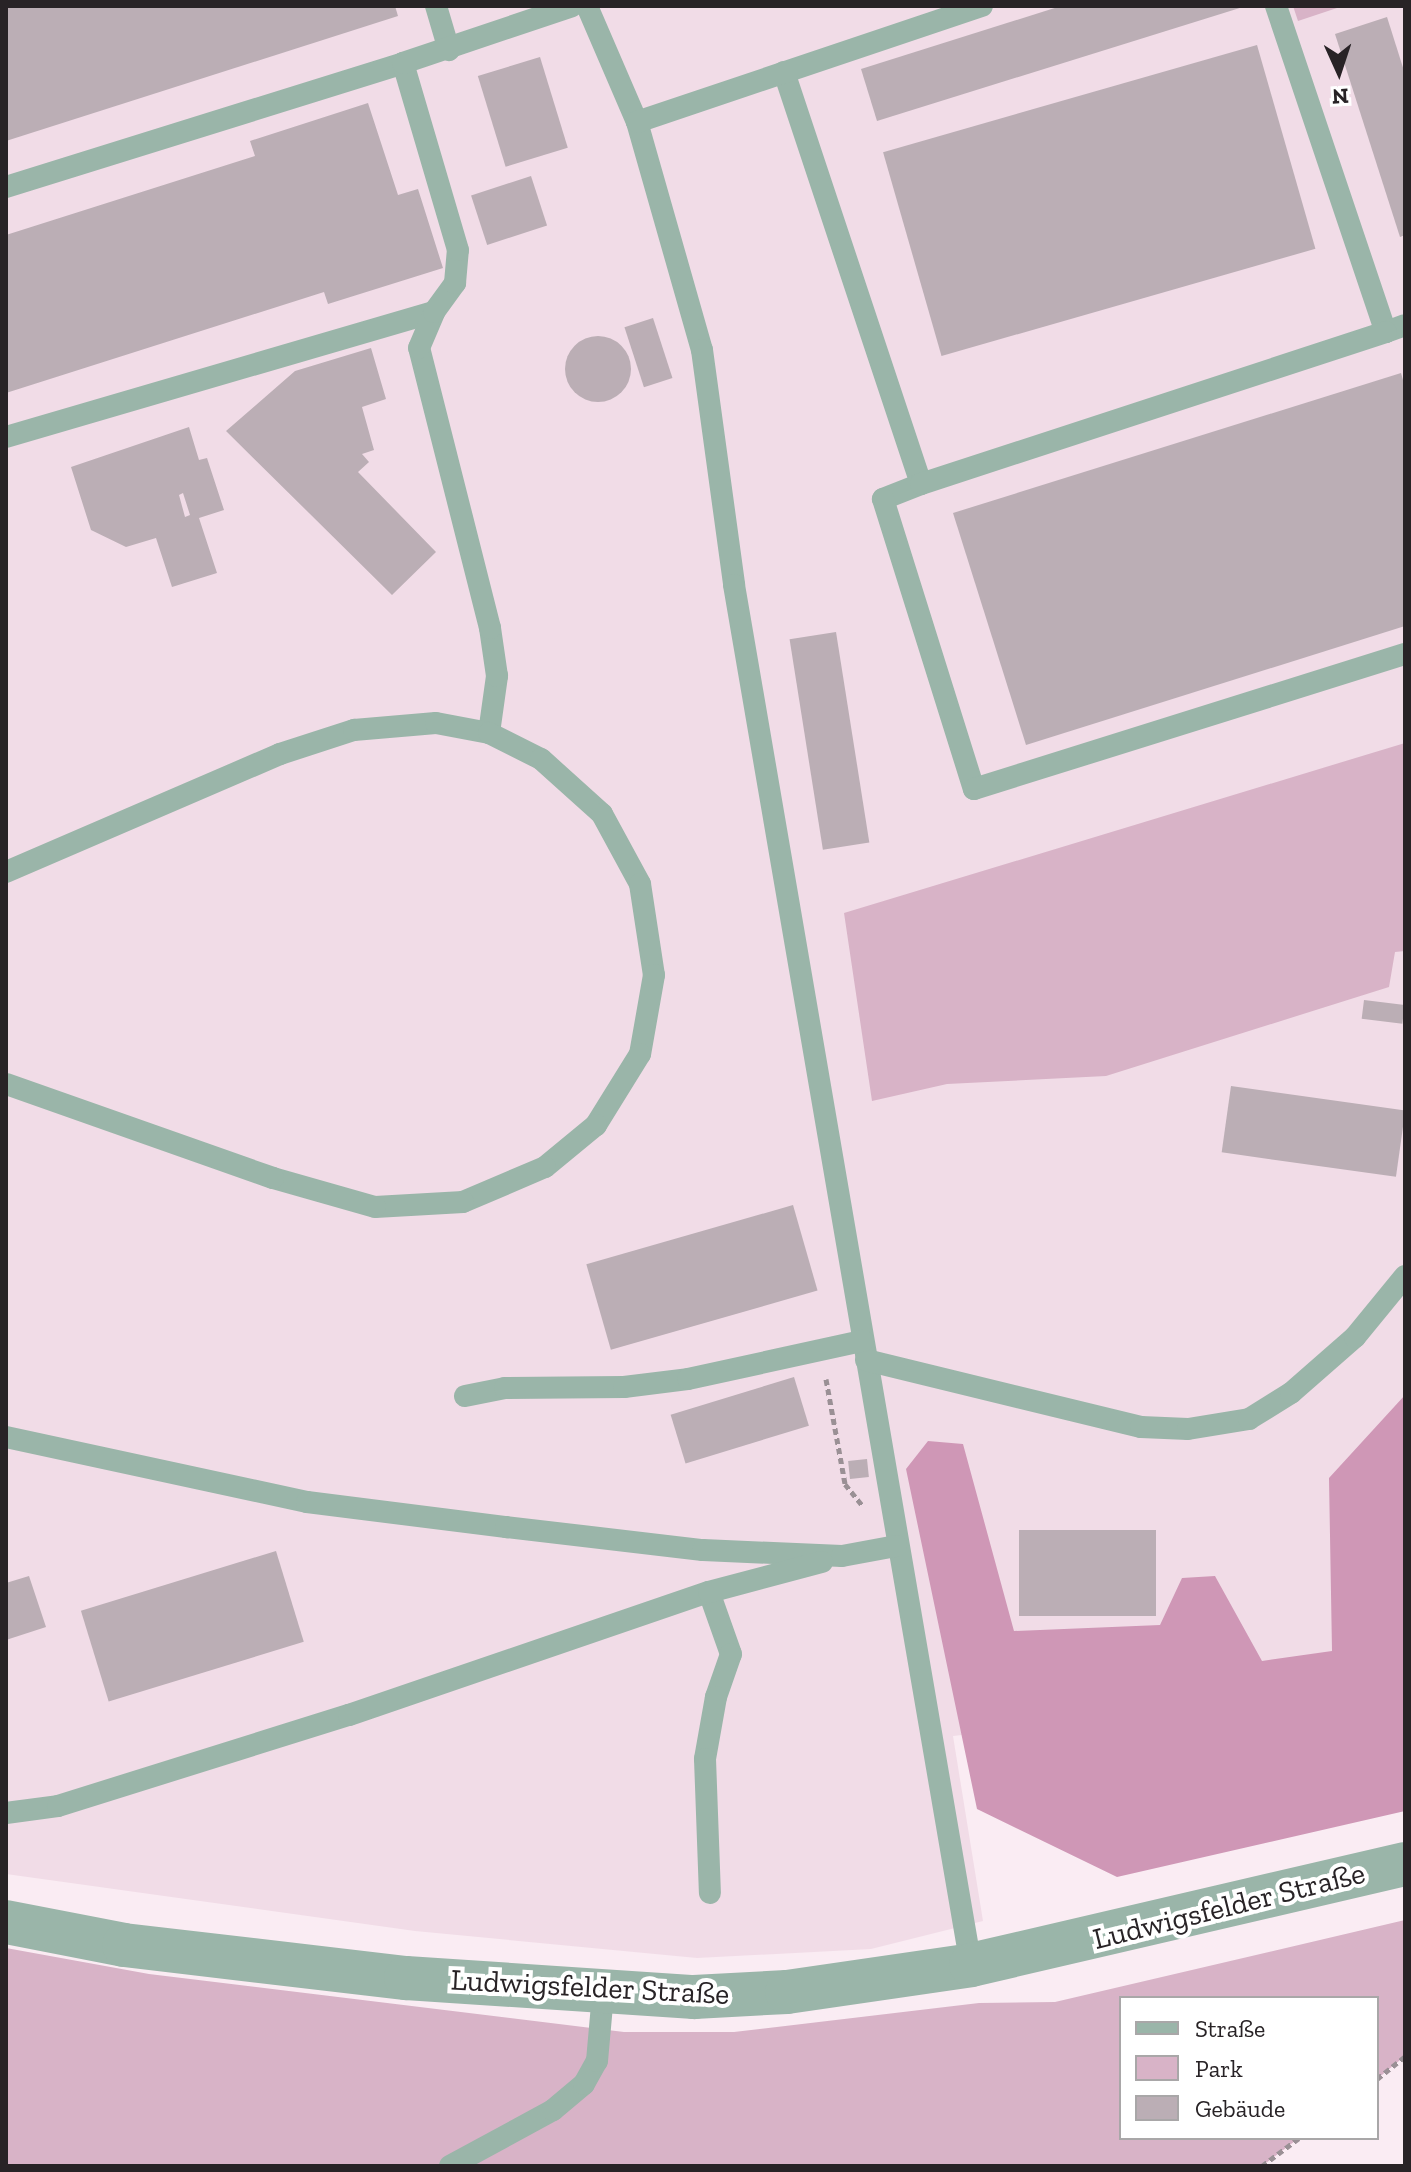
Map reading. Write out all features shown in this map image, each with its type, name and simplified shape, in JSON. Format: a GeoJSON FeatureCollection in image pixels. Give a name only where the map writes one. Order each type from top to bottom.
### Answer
{"type":"FeatureCollection","features":[{"type":"Feature","properties":{"kind":"street","name":"Ludwigsfelder Straße"},"geometry":{"type":"LineString","coordinates":[[6,1922],[124,1945],[603,1994],[694,1997],[787,1992],[971,1965],[1405,1864]]}},
{"type":"Feature","properties":{"kind":"lane"},"geometry":{"type":"LineString","coordinates":[[436,6],[449,50]]}},
{"type":"Feature","properties":{"kind":"lane"},"geometry":{"type":"LineString","coordinates":[[6,187],[449,50],[572,6]]}},
{"type":"Feature","properties":{"kind":"lane"},"geometry":{"type":"LineString","coordinates":[[587,6],[637,122],[702,350],[734,585],[896,1546],[971,1965]]}},
{"type":"Feature","properties":{"kind":"lane"},"geometry":{"type":"LineString","coordinates":[[637,122],[982,6]]}},
{"type":"Feature","properties":{"kind":"lane"},"geometry":{"type":"LineString","coordinates":[[1276,6],[1395,328],[883,499],[974,789],[1405,654]]}},
{"type":"Feature","properties":{"kind":"lane"},"geometry":{"type":"LineString","coordinates":[[403,63],[458,250],[455,283],[434,312],[419,348],[490,628],[497,676],[489,733]]}},
{"type":"Feature","properties":{"kind":"lane"},"geometry":{"type":"LineString","coordinates":[[784,72],[921,484]]}},
{"type":"Feature","properties":{"kind":"lane"},"geometry":{"type":"LineString","coordinates":[[6,437],[434,312]]}},
{"type":"Feature","properties":{"kind":"lane"},"geometry":{"type":"LineString","coordinates":[[6,872],[280,754],[354,730],[436,723],[489,733],[541,759],[602,814],[640,884],[654,975],[640,1054],[596,1125],[545,1167],[463,1202],[375,1207],[273,1178],[6,1084]]}},
{"type":"Feature","properties":{"kind":"lane"},"geometry":{"type":"LineString","coordinates":[[465,1396],[518,1387],[624,1387],[688,1379],[820,1348],[864,1350],[1141,1427],[1188,1429],[1249,1419],[1291,1393],[1355,1337],[1405,1276]]}},
{"type":"Feature","properties":{"kind":"lane"},"geometry":{"type":"LineString","coordinates":[[6,1437],[307,1502],[703,1550],[842,1556]]}},
{"type":"Feature","properties":{"kind":"lane"},"geometry":{"type":"LineString","coordinates":[[6,1813],[58,1806],[334,1720],[709,1592],[842,1556],[896,1546]]}},
{"type":"Feature","properties":{"kind":"lane"},"geometry":{"type":"LineString","coordinates":[[709,1592],[731,1654],[716,1697],[705,1759],[710,1893]]}},
{"type":"Feature","properties":{"kind":"lane"},"geometry":{"type":"LineString","coordinates":[[450,2166],[553,2110],[584,2084],[597,2061],[603,1994]]}},
{"type":"Feature","properties":{"kind":"path"},"geometry":{"type":"LineString","coordinates":[[820,1348],[845,1484],[896,1546]]}},
{"type":"Feature","properties":{"kind":"path"},"geometry":{"type":"LineString","coordinates":[[1379,2077],[1405,2056]]}},
{"type":"Feature","properties":{"kind":"path"},"geometry":{"type":"LineString","coordinates":[[1262,2166],[1296,2140]]}},
{"type":"Feature","properties":{"kind":"shaded area"},"geometry":{"type":"Polygon","coordinates":[[[6,6],[1405,6],[1405,1445],[1368,1690],[953,1736],[983,1921],[871,1949],[697,1958],[415,1931],[6,1874],[6,6]]]}},
{"type":"Feature","properties":{"kind":"shaded area"},"geometry":{"type":"Polygon","coordinates":[[[1405,1395],[1405,1811],[1117,1877],[977,1809],[906,1469],[928,1441],[963,1444],[1014,1631],[1160,1625],[1182,1578],[1215,1576],[1262,1661],[1332,1651],[1329,1478],[1405,1395]]]}},
{"type":"Feature","properties":{"kind":"green space"},"geometry":{"type":"Polygon","coordinates":[[[1293,6],[1343,6],[1298,21],[1293,6]]]}},
{"type":"Feature","properties":{"kind":"green space"},"geometry":{"type":"Polygon","coordinates":[[[1405,743],[1405,951],[1395,952],[1389,987],[1106,1076],[947,1084],[872,1101],[844,913],[1405,743]]]}},
{"type":"Feature","properties":{"kind":"green space"},"geometry":{"type":"Polygon","coordinates":[[[1405,1920],[1405,2056],[1379,2077],[1379,1996],[1119,1996],[1119,2140],[1296,2140],[1262,2166],[6,2166],[6,1948],[149,1974],[624,2032],[734,2032],[979,2003],[1055,2002],[1405,1920]]]}},
{"type":"Feature","properties":{"kind":"building"},"geometry":{"type":"Polygon","coordinates":[[[6,6],[395,6],[398,16],[6,141],[6,6]]]}},
{"type":"Feature","properties":{"kind":"building"},"geometry":{"type":"Polygon","coordinates":[[[1061,6],[1243,7],[877,121],[861,69],[1061,6]]]}},
{"type":"Feature","properties":{"kind":"building"},"geometry":{"type":"Polygon","coordinates":[[[1387,17],[1405,74],[1405,235],[1400,237],[1335,34],[1387,17]]]}},
{"type":"Feature","properties":{"kind":"building"},"geometry":{"type":"Polygon","coordinates":[[[1257,45],[1315,249],[942,356],[883,152],[1257,45]]]}},
{"type":"Feature","properties":{"kind":"building"},"geometry":{"type":"Polygon","coordinates":[[[540,57],[568,148],[506,167],[478,76],[540,57]]]}},
{"type":"Feature","properties":{"kind":"building"},"geometry":{"type":"Polygon","coordinates":[[[368,103],[398,195],[418,189],[443,268],[328,304],[324,292],[6,393],[6,235],[255,156],[250,141],[368,103]]]}},
{"type":"Feature","properties":{"kind":"building"},"geometry":{"type":"Polygon","coordinates":[[[531,176],[547,225],[487,245],[471,195],[531,176]]]}},
{"type":"Feature","properties":{"kind":"building"},"geometry":{"type":"Polygon","coordinates":[[[653,318],[672,378],[644,387],[624,327],[653,318]]]}},
{"type":"Feature","properties":{"kind":"building"},"geometry":{"type":"Polygon","coordinates":[[[598,336],[621,346],[631,369],[621,392],[598,402],[575,392],[565,369],[575,346],[598,336]]]}},
{"type":"Feature","properties":{"kind":"building"},"geometry":{"type":"Polygon","coordinates":[[[371,348],[386,399],[362,407],[374,450],[362,454],[369,462],[358,472],[436,552],[392,595],[226,431],[295,371],[371,348]]]}},
{"type":"Feature","properties":{"kind":"building"},"geometry":{"type":"Polygon","coordinates":[[[1401,373],[1405,387],[1405,626],[1026,745],[953,513],[1401,373]]]}},
{"type":"Feature","properties":{"kind":"building"},"geometry":{"type":"Polygon","coordinates":[[[189,427],[199,460],[207,458],[224,510],[199,518],[217,573],[172,587],[156,538],[126,547],[91,530],[71,467],[189,427]],[[183,493],[179,495],[185,517],[190,515],[183,493]]]}},
{"type":"Feature","properties":{"kind":"building"},"geometry":{"type":"Polygon","coordinates":[[[836,632],[869,842],[823,850],[790,639],[836,632]]]}},
{"type":"Feature","properties":{"kind":"building"},"geometry":{"type":"Polygon","coordinates":[[[1364,1000],[1405,1005],[1402,1024],[1362,1019],[1364,1000]]]}},
{"type":"Feature","properties":{"kind":"building"},"geometry":{"type":"Polygon","coordinates":[[[1231,1086],[1405,1110],[1396,1177],[1222,1152],[1231,1086]]]}},
{"type":"Feature","properties":{"kind":"building"},"geometry":{"type":"Polygon","coordinates":[[[793,1205],[818,1291],[611,1350],[586,1264],[793,1205]]]}},
{"type":"Feature","properties":{"kind":"building"},"geometry":{"type":"Polygon","coordinates":[[[794,1377],[809,1426],[686,1463],[671,1415],[794,1377]]]}},
{"type":"Feature","properties":{"kind":"building"},"geometry":{"type":"Polygon","coordinates":[[[867,1459],[869,1477],[850,1479],[848,1461],[867,1459]]]}},
{"type":"Feature","properties":{"kind":"building"},"geometry":{"type":"Polygon","coordinates":[[[1019,1530],[1156,1530],[1156,1616],[1019,1616],[1019,1530]]]}},
{"type":"Feature","properties":{"kind":"building"},"geometry":{"type":"Polygon","coordinates":[[[276,1551],[304,1642],[109,1701],[81,1611],[276,1551]]]}},
{"type":"Feature","properties":{"kind":"building"},"geometry":{"type":"Polygon","coordinates":[[[29,1576],[46,1627],[6,1640],[6,1583],[29,1576]]]}}]}
